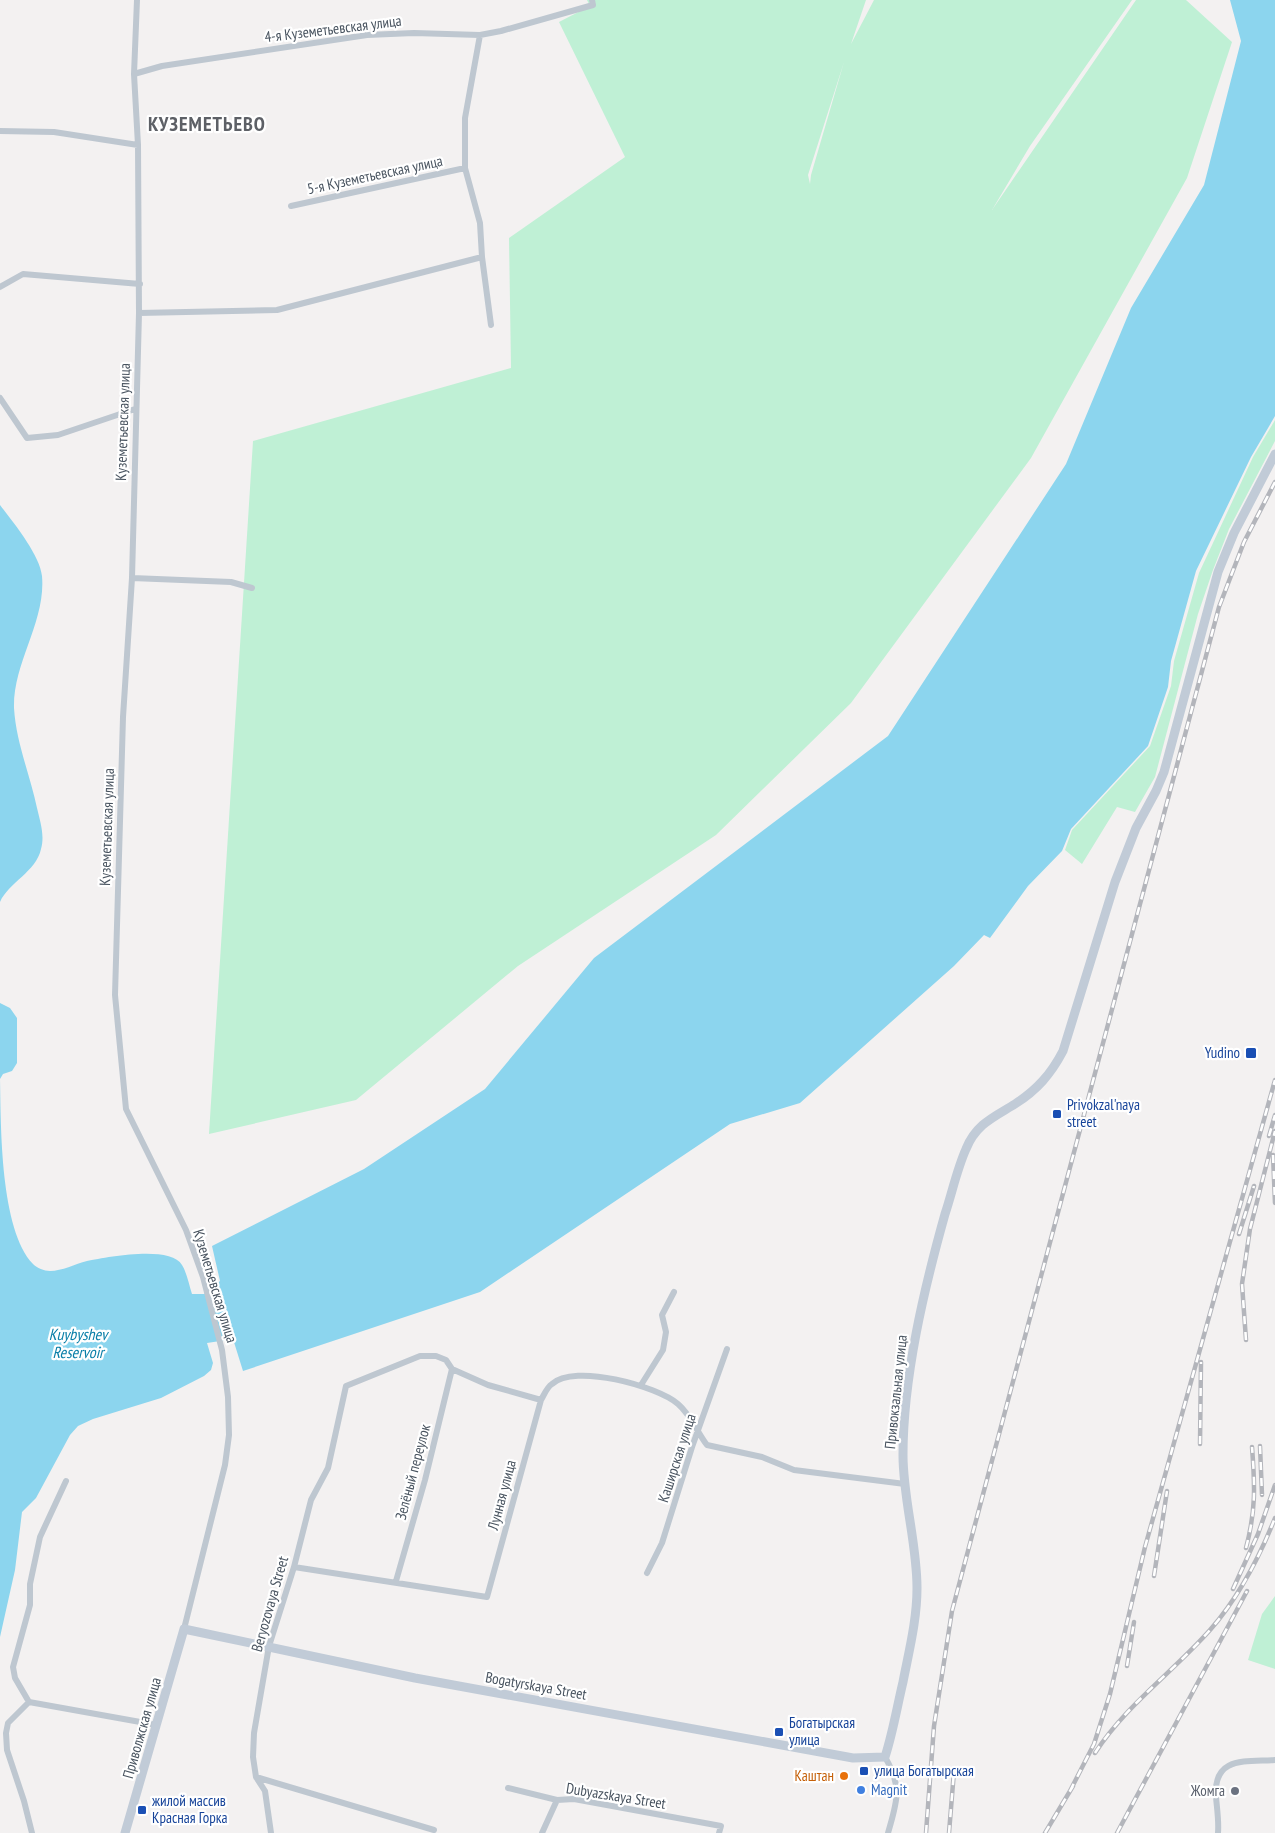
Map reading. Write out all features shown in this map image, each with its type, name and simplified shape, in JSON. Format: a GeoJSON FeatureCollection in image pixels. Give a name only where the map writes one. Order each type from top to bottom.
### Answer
{"type":"FeatureCollection","features":[{"type":"Feature","properties":{"kind":"main road","name":"Привокзальная улица"},"geometry":{"type":"LineString","coordinates":[[885,1757],[908,1654],[916,1606],[916,1565],[905,1484],[904,1430],[916,1333],[929,1274],[957,1176],[968,1144],[980,1126],[1044,1082],[1063,1051],[1115,882],[1136,828],[1164,772],[1218,572],[1234,533],[1275,454]]}},
{"type":"Feature","properties":{"kind":"main road","name":"Bogatyrskaya Street"},"geometry":{"type":"LineString","coordinates":[[184,1629],[424,1680],[853,1758],[885,1757]]}},
{"type":"Feature","properties":{"kind":"main road","name":"Приволжская улица"},"geometry":{"type":"LineString","coordinates":[[124,1833],[184,1629]]}},
{"type":"Feature","properties":{"kind":"street","name":"Куземетьевская улица"},"geometry":{"type":"LineString","coordinates":[[136,0],[134,74],[138,145],[140,284],[135,409],[132,578],[123,717],[115,996],[126,1109],[186,1230],[203,1277],[222,1350],[228,1397],[228,1435],[225,1465],[184,1629]]}},
{"type":"Feature","properties":{"kind":"street","name":"4-я Куземетьевская улица"},"geometry":{"type":"LineString","coordinates":[[134,74],[162,66],[367,35],[414,33],[480,35],[501,31],[593,2]]}},
{"type":"Feature","properties":{"kind":"street"},"geometry":{"type":"LineString","coordinates":[[480,35],[465,118],[465,168],[480,223],[482,257],[491,326]]}},
{"type":"Feature","properties":{"kind":"street"},"geometry":{"type":"LineString","coordinates":[[0,131],[54,132],[138,145]]}},
{"type":"Feature","properties":{"kind":"street","name":"5-я Куземетьевская улица"},"geometry":{"type":"LineString","coordinates":[[291,206],[465,168]]}},
{"type":"Feature","properties":{"kind":"street"},"geometry":{"type":"LineString","coordinates":[[139,313],[277,310],[482,257]]}},
{"type":"Feature","properties":{"kind":"street"},"geometry":{"type":"LineString","coordinates":[[0,286],[23,274],[140,284]]}},
{"type":"Feature","properties":{"kind":"street"},"geometry":{"type":"LineString","coordinates":[[0,398],[27,438],[58,435],[135,409]]}},
{"type":"Feature","properties":{"kind":"street"},"geometry":{"type":"LineString","coordinates":[[132,578],[231,582],[252,588]]}},
{"type":"Feature","properties":{"kind":"street"},"geometry":{"type":"LineString","coordinates":[[641,1385],[664,1350],[666,1332],[662,1315],[674,1292]]}},
{"type":"Feature","properties":{"kind":"street","name":"Каширская улица"},"geometry":{"type":"LineString","coordinates":[[647,1573],[662,1543],[727,1349]]}},
{"type":"Feature","properties":{"kind":"street","name":"Beryozovaya Street"},"geometry":{"type":"LineString","coordinates":[[271,1833],[265,1791],[256,1776],[253,1757],[254,1733],[270,1646],[294,1567],[311,1500],[328,1468],[346,1386],[420,1356],[436,1356],[446,1360],[452,1369]]}},
{"type":"Feature","properties":{"kind":"street"},"geometry":{"type":"LineString","coordinates":[[452,1369],[488,1385],[541,1400],[552,1383],[562,1379],[599,1375],[641,1385],[663,1394],[678,1404],[688,1414],[707,1445],[762,1457],[794,1470],[905,1484]]}},
{"type":"Feature","properties":{"kind":"street","name":"Зелёный переулок"},"geometry":{"type":"LineString","coordinates":[[396,1582],[425,1480],[452,1369]]}},
{"type":"Feature","properties":{"kind":"street","name":"Лунная улица"},"geometry":{"type":"LineString","coordinates":[[396,1582],[487,1597],[541,1400]]}},
{"type":"Feature","properties":{"kind":"street"},"geometry":{"type":"LineString","coordinates":[[66,1481],[40,1537],[30,1584],[30,1605],[13,1667],[15,1678],[29,1702],[157,1725]]}},
{"type":"Feature","properties":{"kind":"street"},"geometry":{"type":"LineString","coordinates":[[294,1567],[396,1582]]}},
{"type":"Feature","properties":{"kind":"street"},"geometry":{"type":"LineString","coordinates":[[29,1702],[8,1723],[6,1734],[7,1750],[24,1801],[32,1833]]}},
{"type":"Feature","properties":{"kind":"street"},"geometry":{"type":"LineString","coordinates":[[885,1757],[892,1770],[898,1790],[898,1798],[888,1833]]}},
{"type":"Feature","properties":{"kind":"street"},"geometry":{"type":"LineString","coordinates":[[1218,1833],[1216,1783],[1221,1772],[1229,1764],[1275,1760]]}},
{"type":"Feature","properties":{"kind":"street"},"geometry":{"type":"LineString","coordinates":[[256,1776],[434,1830]]}},
{"type":"Feature","properties":{"kind":"street","name":"Dubyazskaya Street"},"geometry":{"type":"LineString","coordinates":[[508,1788],[557,1800],[574,1799],[720,1830]]}},
{"type":"Feature","properties":{"kind":"street"},"geometry":{"type":"LineString","coordinates":[[542,1833],[557,1800]]}},
{"type":"Feature","properties":{"kind":"green space"},"geometry":{"type":"Polygon","coordinates":[[[587,0],[866,0],[851,44],[874,0],[1132,0],[1030,146],[992,210],[1136,0],[1186,0],[1232,42],[1187,178],[1031,458],[851,703],[716,835],[518,966],[356,1100],[209,1134],[253,441],[511,368],[509,238],[625,157],[559,22],[590,6],[587,0]],[[844,62],[808,175],[810,184],[844,62]]]}},
{"type":"Feature","properties":{"kind":"green space"},"geometry":{"type":"Polygon","coordinates":[[[1275,420],[1275,441],[1229,529],[1198,614],[1155,777],[1135,812],[1117,807],[1082,864],[1065,850],[1072,830],[1150,746],[1171,686],[1174,661],[1199,573],[1253,457],[1275,420]]]}},
{"type":"Feature","properties":{"kind":"green space"},"geometry":{"type":"Polygon","coordinates":[[[1275,1596],[1275,1669],[1248,1660],[1262,1614],[1275,1596]]]}},
{"type":"Feature","properties":{"kind":"water","name":"Kuybyshev Reservoir"},"geometry":{"type":"Polygon","coordinates":[[[1230,0],[1275,0],[1275,416],[1251,457],[1196,571],[1171,661],[1168,687],[1148,746],[1071,829],[1062,851],[1028,886],[990,938],[984,935],[954,966],[800,1103],[730,1124],[480,1292],[243,1371],[233,1339],[207,1343],[213,1363],[211,1370],[204,1376],[161,1398],[93,1419],[78,1426],[70,1435],[36,1498],[22,1512],[15,1570],[0,1637],[0,1079],[2,1149],[8,1203],[22,1248],[33,1264],[41,1269],[55,1271],[87,1261],[109,1257],[138,1254],[165,1255],[176,1259],[182,1265],[192,1294],[204,1294],[220,1281],[212,1246],[364,1169],[485,1089],[594,958],[888,736],[1066,464],[1131,308],[1204,185],[1241,41],[1230,0]]]}},
{"type":"Feature","properties":{"kind":"water"},"geometry":{"type":"Polygon","coordinates":[[[0,505],[31,549],[42,576],[39,610],[23,658],[15,691],[14,708],[17,733],[42,828],[42,839],[41,849],[34,864],[4,895],[0,902],[0,505]]]}},
{"type":"Feature","properties":{"kind":"water"},"geometry":{"type":"Polygon","coordinates":[[[0,1003],[10,1008],[17,1018],[17,1063],[12,1071],[3,1074],[0,1079],[0,1003]]]}},
{"type":"Feature","properties":{"kind":"railway"},"geometry":{"type":"LineString","coordinates":[[926,1833],[934,1726],[952,1611],[1219,607],[1244,542],[1275,482]]}},
{"type":"Feature","properties":{"kind":"railway"},"geometry":{"type":"LineString","coordinates":[[1070,1791],[1094,1744],[1110,1694],[1145,1547],[1275,1080]]}},
{"type":"Feature","properties":{"kind":"railway"},"geometry":{"type":"LineString","coordinates":[[1269,1136],[1275,1115]]}},
{"type":"Feature","properties":{"kind":"railway"},"geometry":{"type":"LineString","coordinates":[[1246,1340],[1242,1284],[1250,1229],[1275,1131]]}},
{"type":"Feature","properties":{"kind":"railway"},"geometry":{"type":"LineString","coordinates":[[1273,1155],[1275,1203]]}},
{"type":"Feature","properties":{"kind":"railway"},"geometry":{"type":"LineString","coordinates":[[1239,1234],[1254,1186]]}},
{"type":"Feature","properties":{"kind":"railway"},"geometry":{"type":"LineString","coordinates":[[1200,1444],[1201,1362]]}},
{"type":"Feature","properties":{"kind":"railway"},"geometry":{"type":"LineString","coordinates":[[1260,1446],[1262,1495]]}},
{"type":"Feature","properties":{"kind":"railway"},"geometry":{"type":"LineString","coordinates":[[1246,1548],[1252,1522],[1254,1498],[1252,1447]]}},
{"type":"Feature","properties":{"kind":"railway"},"geometry":{"type":"LineString","coordinates":[[1233,1589],[1258,1534],[1275,1485]]}},
{"type":"Feature","properties":{"kind":"railway"},"geometry":{"type":"LineString","coordinates":[[1154,1576],[1167,1491]]}},
{"type":"Feature","properties":{"kind":"railway"},"geometry":{"type":"LineString","coordinates":[[1095,1753],[1121,1719],[1196,1645],[1230,1604],[1247,1577],[1275,1518]]}},
{"type":"Feature","properties":{"kind":"railway"},"geometry":{"type":"LineString","coordinates":[[1117,1833],[1247,1591]]}},
{"type":"Feature","properties":{"kind":"railway"},"geometry":{"type":"LineString","coordinates":[[1127,1666],[1134,1622]]}},
{"type":"Feature","properties":{"kind":"railway"},"geometry":{"type":"LineString","coordinates":[[949,1833],[954,1771]]}},
{"type":"Feature","properties":{"kind":"railway"},"geometry":{"type":"LineString","coordinates":[[1045,1833],[1073,1786]]}},
{"type":"Feature","properties":{"kind":"place","name":"Yudino"},"geometry":{"type":"Point","coordinates":[1251,1053]}},
{"type":"Feature","properties":{"kind":"place","name":"Privokzal'naya street"},"geometry":{"type":"Point","coordinates":[1057,1114]}},
{"type":"Feature","properties":{"kind":"place","name":"Богатырская улица"},"geometry":{"type":"Point","coordinates":[779,1732]}},
{"type":"Feature","properties":{"kind":"place","name":"улица Богатырская"},"geometry":{"type":"Point","coordinates":[864,1771]}},
{"type":"Feature","properties":{"kind":"place","name":"Каштан"},"geometry":{"type":"Point","coordinates":[844,1776]}},
{"type":"Feature","properties":{"kind":"place","name":"Magnit"},"geometry":{"type":"Point","coordinates":[861,1790]}},
{"type":"Feature","properties":{"kind":"place","name":"Жомга"},"geometry":{"type":"Point","coordinates":[1235,1791]}},
{"type":"Feature","properties":{"kind":"place","name":"жилой массив Красная Горка"},"geometry":{"type":"Point","coordinates":[142,1810]}},
{"type":"Feature","properties":{"kind":"district","name":"КУЗЕМЕТЬЕВО"},"geometry":{"type":"Point","coordinates":[207,124]}}]}
